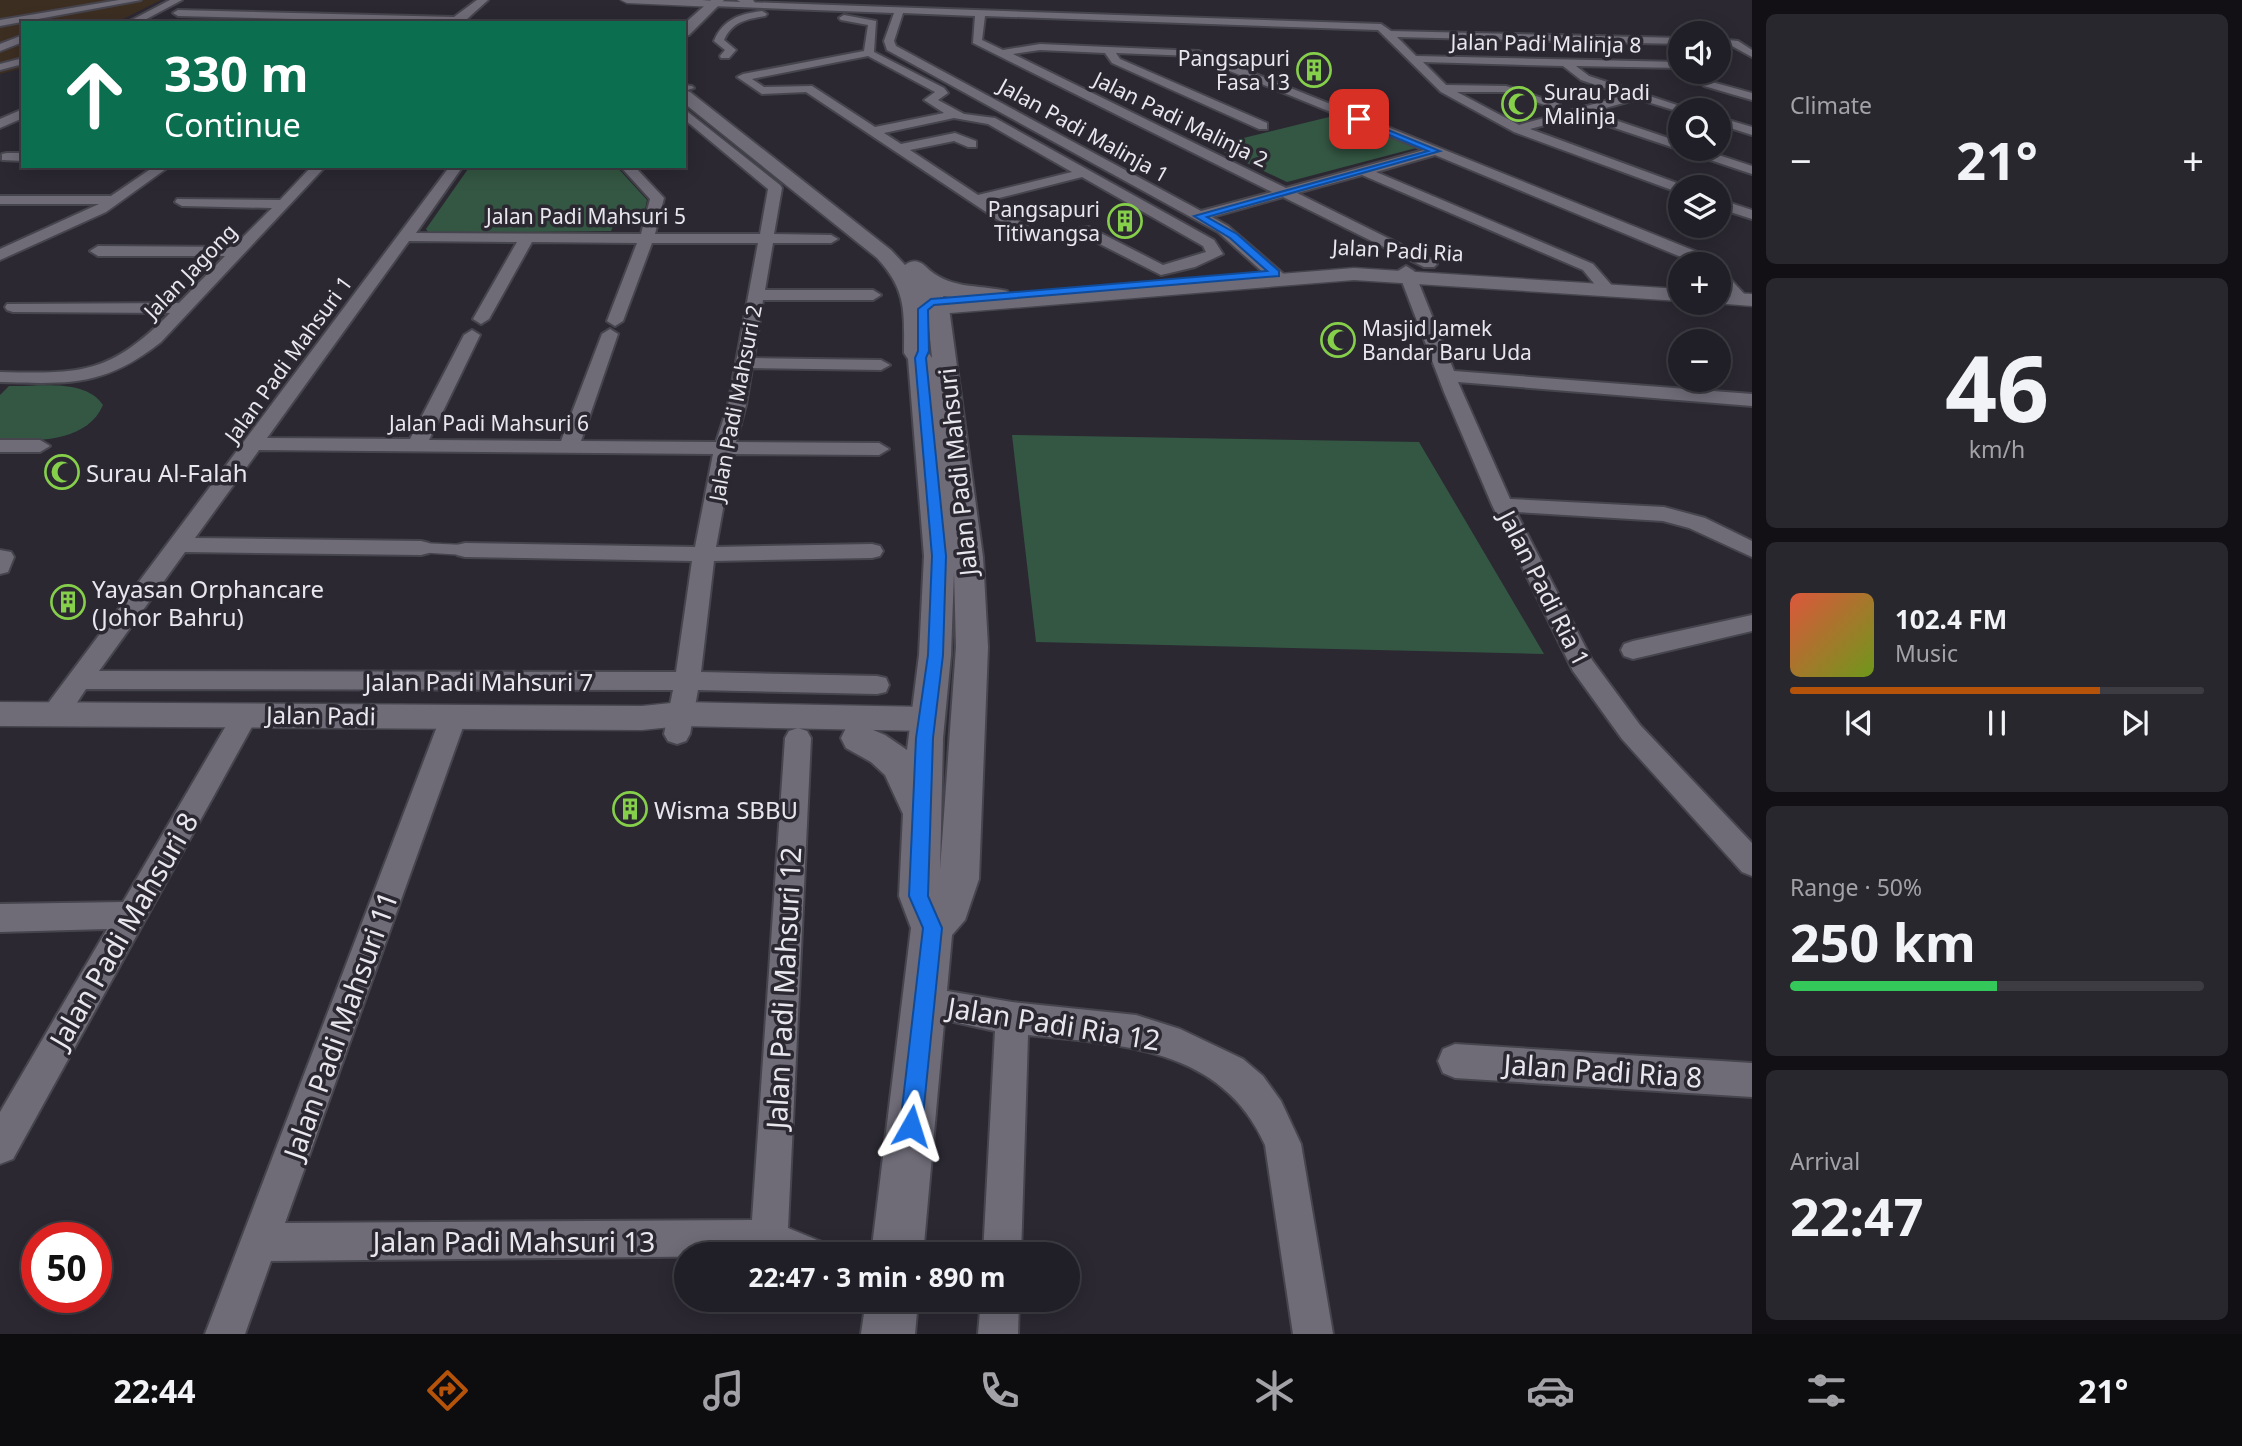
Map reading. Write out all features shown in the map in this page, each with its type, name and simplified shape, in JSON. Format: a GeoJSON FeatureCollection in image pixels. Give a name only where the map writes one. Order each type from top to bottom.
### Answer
{"type":"FeatureCollection","features":[{"type":"Feature","properties":{"kind":"main road"},"geometry":{"type":"LineString","coordinates":[[678,2],[692,8],[709,3]]}},
{"type":"Feature","properties":{"kind":"main road"},"geometry":{"type":"LineString","coordinates":[[686,21],[709,3]]}},
{"type":"Feature","properties":{"kind":"main road"},"geometry":{"type":"LineString","coordinates":[[686,30],[709,3]]}},
{"type":"Feature","properties":{"kind":"main road"},"geometry":{"type":"LineString","coordinates":[[686,90],[884,254],[927,296],[949,290],[1001,300]]}},
{"type":"Feature","properties":{"kind":"main road","name":"Jalan Padi Mahsuri"},"geometry":{"type":"LineString","coordinates":[[898,1242],[924,1002],[943,913],[959,879],[972,647],[968,557],[942,335],[927,296]]}},
{"type":"Feature","properties":{"kind":"main road","name":"Jalan Padi Mahsuri"},"geometry":{"type":"LineString","coordinates":[[927,296],[923,309],[923,351],[920,358],[939,556],[933,728],[922,813],[919,896],[943,913]]}},
{"type":"Feature","properties":{"kind":"main road"},"geometry":{"type":"LineString","coordinates":[[942,335],[959,316],[1001,300]]}},
{"type":"Feature","properties":{"kind":"main road"},"geometry":{"type":"LineString","coordinates":[[933,728],[955,712],[961,623],[971,614]]}},
{"type":"Feature","properties":{"kind":"main road"},"geometry":{"type":"LineString","coordinates":[[933,728],[954,734],[957,745],[943,913]]}},
{"type":"Feature","properties":{"kind":"main road"},"geometry":{"type":"LineString","coordinates":[[859,738],[884,750],[895,760],[904,772],[922,813]]}},
{"type":"Feature","properties":{"kind":"main road"},"geometry":{"type":"LineString","coordinates":[[888,1334],[891,1312]]}},
{"type":"Feature","properties":{"kind":"street"},"geometry":{"type":"LineString","coordinates":[[0,23],[136,0]]}},
{"type":"Feature","properties":{"kind":"street"},"geometry":{"type":"LineString","coordinates":[[127,21],[177,0]]}},
{"type":"Feature","properties":{"kind":"street"},"geometry":{"type":"LineString","coordinates":[[627,0],[678,2]]}},
{"type":"Feature","properties":{"kind":"street"},"geometry":{"type":"LineString","coordinates":[[709,3],[746,1],[831,8]]}},
{"type":"Feature","properties":{"kind":"street"},"geometry":{"type":"LineString","coordinates":[[201,4],[178,13],[454,20],[464,18],[480,2]]}},
{"type":"Feature","properties":{"kind":"street"},"geometry":{"type":"LineString","coordinates":[[461,7],[480,2]]}},
{"type":"Feature","properties":{"kind":"street"},"geometry":{"type":"LineString","coordinates":[[709,3],[980,18],[1378,27],[1391,34],[1411,59],[1441,88],[1518,129],[1668,185]]}},
{"type":"Feature","properties":{"kind":"street","name":"Jalan Padi Malinja 1"},"geometry":{"type":"LineString","coordinates":[[899,12],[890,41],[891,48],[968,96],[1002,109],[1233,236],[1278,276]]}},
{"type":"Feature","properties":{"kind":"street"},"geometry":{"type":"LineString","coordinates":[[0,14],[47,16]]}},
{"type":"Feature","properties":{"kind":"street"},"geometry":{"type":"LineString","coordinates":[[725,56],[731,50],[719,41],[719,37],[730,22],[768,14],[870,21],[873,24],[869,53]]}},
{"type":"Feature","properties":{"kind":"street","name":"Jalan Padi Malinja 2"},"geometry":{"type":"LineString","coordinates":[[980,18],[977,41],[1429,264]]}},
{"type":"Feature","properties":{"kind":"street"},"geometry":{"type":"LineString","coordinates":[[1391,34],[1668,41]]}},
{"type":"Feature","properties":{"kind":"street"},"geometry":{"type":"LineString","coordinates":[[0,48],[21,39]]}},
{"type":"Feature","properties":{"kind":"street"},"geometry":{"type":"LineString","coordinates":[[1646,40],[1668,56]]}},
{"type":"Feature","properties":{"kind":"street"},"geometry":{"type":"LineString","coordinates":[[1731,43],[1752,54]]}},
{"type":"Feature","properties":{"kind":"street"},"geometry":{"type":"LineString","coordinates":[[1002,53],[1040,47],[1195,53],[1209,57],[1685,252]]}},
{"type":"Feature","properties":{"kind":"street"},"geometry":{"type":"LineString","coordinates":[[1109,50],[1116,61],[1264,126]]}},
{"type":"Feature","properties":{"kind":"street"},"geometry":{"type":"LineString","coordinates":[[869,53],[940,90],[942,93],[930,100],[991,121],[1209,243],[1216,254],[1190,264],[1161,270],[1080,229],[1049,237],[1033,237],[808,88],[762,91],[743,77],[844,58],[869,53]]}},
{"type":"Feature","properties":{"kind":"street"},"geometry":{"type":"LineString","coordinates":[[764,72],[778,58],[844,58]]}},
{"type":"Feature","properties":{"kind":"street","name":"Jalan Padi Malinja 8"},"geometry":{"type":"LineString","coordinates":[[1411,59],[1668,65]]}},
{"type":"Feature","properties":{"kind":"street"},"geometry":{"type":"LineString","coordinates":[[0,67],[21,62]]}},
{"type":"Feature","properties":{"kind":"street"},"geometry":{"type":"LineString","coordinates":[[1566,62],[1585,78],[1668,104]]}},
{"type":"Feature","properties":{"kind":"street"},"geometry":{"type":"LineString","coordinates":[[0,78],[21,73]]}},
{"type":"Feature","properties":{"kind":"street"},"geometry":{"type":"LineString","coordinates":[[1707,84],[1752,97]]}},
{"type":"Feature","properties":{"kind":"street"},"geometry":{"type":"LineString","coordinates":[[1441,88],[1506,89],[1554,104]]}},
{"type":"Feature","properties":{"kind":"street"},"geometry":{"type":"LineString","coordinates":[[1518,129],[1638,95]]}},
{"type":"Feature","properties":{"kind":"street"},"geometry":{"type":"LineString","coordinates":[[870,128],[948,108],[1002,109]]}},
{"type":"Feature","properties":{"kind":"street"},"geometry":{"type":"LineString","coordinates":[[1580,112],[1668,142]]}},
{"type":"Feature","properties":{"kind":"street"},"geometry":{"type":"LineString","coordinates":[[5,122],[21,114]]}},
{"type":"Feature","properties":{"kind":"street","name":"Jalan Padi Mahsuri 2"},"geometry":{"type":"LineString","coordinates":[[679,724],[704,554],[724,448],[737,405],[774,185],[689,121]]}},
{"type":"Feature","properties":{"kind":"street"},"geometry":{"type":"LineString","coordinates":[[1731,124],[1752,131]]}},
{"type":"Feature","properties":{"kind":"street"},"geometry":{"type":"LineString","coordinates":[[901,148],[955,137],[972,144]]}},
{"type":"Feature","properties":{"kind":"street"},"geometry":{"type":"LineString","coordinates":[[1199,216],[1436,151]]}},
{"type":"Feature","properties":{"kind":"street"},"geometry":{"type":"LineString","coordinates":[[7,157],[21,157]]}},
{"type":"Feature","properties":{"kind":"street"},"geometry":{"type":"LineString","coordinates":[[1725,161],[1752,170]]}},
{"type":"Feature","properties":{"kind":"street"},"geometry":{"type":"LineString","coordinates":[[0,255],[115,201],[161,168]]}},
{"type":"Feature","properties":{"kind":"street","name":"Jalan Jagong"},"geometry":{"type":"LineString","coordinates":[[0,377],[73,378],[106,372],[132,358],[318,168]]}},
{"type":"Feature","properties":{"kind":"street","name":"Jalan Padi Mahsuri 1"},"geometry":{"type":"LineString","coordinates":[[55,713],[456,168]]}},
{"type":"Feature","properties":{"kind":"street"},"geometry":{"type":"LineString","coordinates":[[569,446],[647,237],[657,198],[628,168]]}},
{"type":"Feature","properties":{"kind":"street"},"geometry":{"type":"LineString","coordinates":[[1363,171],[1588,267],[1606,289]]}},
{"type":"Feature","properties":{"kind":"street"},"geometry":{"type":"LineString","coordinates":[[977,199],[1083,173]]}},
{"type":"Feature","properties":{"kind":"street"},"geometry":{"type":"LineString","coordinates":[[994,210],[1045,196],[1031,186]]}},
{"type":"Feature","properties":{"kind":"street"},"geometry":{"type":"LineString","coordinates":[[0,200],[115,201]]}},
{"type":"Feature","properties":{"kind":"street"},"geometry":{"type":"LineString","coordinates":[[1731,204],[1752,200]]}},
{"type":"Feature","properties":{"kind":"street"},"geometry":{"type":"LineString","coordinates":[[182,202],[283,204]]}},
{"type":"Feature","properties":{"kind":"street"},"geometry":{"type":"LineString","coordinates":[[1731,208],[1752,215]]}},
{"type":"Feature","properties":{"kind":"street","name":"Jalan Padi Mahsuri 5"},"geometry":{"type":"LineString","coordinates":[[405,237],[831,239]]}},
{"type":"Feature","properties":{"kind":"street"},"geometry":{"type":"LineString","coordinates":[[416,446],[476,327],[527,237]]}},
{"type":"Feature","properties":{"kind":"street"},"geometry":{"type":"LineString","coordinates":[[98,251],[236,252]]}},
{"type":"Feature","properties":{"kind":"street","name":"Jalan Padi Ria"},"geometry":{"type":"LineString","coordinates":[[927,296],[1001,300],[1278,276],[1354,274],[1407,274],[1668,294]]}},
{"type":"Feature","properties":{"kind":"street","name":"Jalan Padi Ria 1"},"geometry":{"type":"LineString","coordinates":[[1407,274],[1502,505],[1582,665],[1637,739],[1752,863]]}},
{"type":"Feature","properties":{"kind":"street"},"geometry":{"type":"LineString","coordinates":[[1731,286],[1746,300]]}},
{"type":"Feature","properties":{"kind":"street"},"geometry":{"type":"LineString","coordinates":[[756,295],[873,295]]}},
{"type":"Feature","properties":{"kind":"street"},"geometry":{"type":"LineString","coordinates":[[13,307],[183,308]]}},
{"type":"Feature","properties":{"kind":"street"},"geometry":{"type":"LineString","coordinates":[[744,363],[881,365]]}},
{"type":"Feature","properties":{"kind":"street"},"geometry":{"type":"LineString","coordinates":[[1450,384],[1752,400]]}},
{"type":"Feature","properties":{"kind":"street"},"geometry":{"type":"LineString","coordinates":[[1490,386],[1752,416]]}},
{"type":"Feature","properties":{"kind":"street","name":"Jalan Padi Mahsuri 6"},"geometry":{"type":"LineString","coordinates":[[253,444],[879,449]]}},
{"type":"Feature","properties":{"kind":"street"},"geometry":{"type":"LineString","coordinates":[[0,446],[40,446]]}},
{"type":"Feature","properties":{"kind":"street"},"geometry":{"type":"LineString","coordinates":[[1502,505],[1664,514],[1696,523],[1752,550]]}},
{"type":"Feature","properties":{"kind":"street"},"geometry":{"type":"LineString","coordinates":[[177,545],[704,554],[872,551]]}},
{"type":"Feature","properties":{"kind":"street"},"geometry":{"type":"LineString","coordinates":[[0,557],[3,557],[0,567]]}},
{"type":"Feature","properties":{"kind":"street"},"geometry":{"type":"LineString","coordinates":[[1633,650],[1752,623]]}},
{"type":"Feature","properties":{"kind":"street","name":"Jalan Padi Mahsuri 7"},"geometry":{"type":"LineString","coordinates":[[80,680],[687,681],[877,685]]}},
{"type":"Feature","properties":{"kind":"street","name":"Jalan Padi"},"geometry":{"type":"LineString","coordinates":[[0,713],[642,718],[797,751],[859,738],[933,728]]}},
{"type":"Feature","properties":{"kind":"street","name":"Jalan Padi Mahsuri 8"},"geometry":{"type":"LineString","coordinates":[[0,1146],[246,714]]}},
{"type":"Feature","properties":{"kind":"street","name":"Jalan Padi Mahsuri 11"},"geometry":{"type":"LineString","coordinates":[[225,1334],[454,716]]}},
{"type":"Feature","properties":{"kind":"street","name":"Jalan Padi"},"geometry":{"type":"LineString","coordinates":[[679,724],[933,728]]}},
{"type":"Feature","properties":{"kind":"street","name":"Jalan Padi Mahsuri 12"},"geometry":{"type":"LineString","coordinates":[[769,1239],[797,751]]}},
{"type":"Feature","properties":{"kind":"street"},"geometry":{"type":"LineString","coordinates":[[0,918],[133,915]]}},
{"type":"Feature","properties":{"kind":"street","name":"Jalan Padi Ria 12"},"geometry":{"type":"LineString","coordinates":[[924,1002],[1013,1018],[1147,1034],[1168,1040],[1215,1062],[1251,1088],[1269,1113],[1283,1144],[1313,1334]]}},
{"type":"Feature","properties":{"kind":"street"},"geometry":{"type":"LineString","coordinates":[[1003,1242],[1013,1018]]}},
{"type":"Feature","properties":{"kind":"street","name":"Jalan Padi Ria 8"},"geometry":{"type":"LineString","coordinates":[[1455,1061],[1752,1080]]}},
{"type":"Feature","properties":{"kind":"street","name":"Jalan Padi Mahsuri 13"},"geometry":{"type":"LineString","coordinates":[[258,1242],[769,1239],[776,1242]]}},
{"type":"Feature","properties":{"kind":"street"},"geometry":{"type":"LineString","coordinates":[[998,1334],[999,1312]]}},
{"type":"Feature","properties":{"kind":"shaded area"},"geometry":{"type":"Polygon","coordinates":[[[0,0],[161,0],[119,21],[21,21],[21,69],[0,74],[0,0]]]}},
{"type":"Feature","properties":{"kind":"green space"},"geometry":{"type":"Polygon","coordinates":[[[1337,115],[1416,148],[1287,182],[1211,146],[1337,115]]]}},
{"type":"Feature","properties":{"kind":"green space"},"geometry":{"type":"Polygon","coordinates":[[[618,168],[647,200],[643,218],[617,218],[611,231],[429,233],[426,229],[468,169],[618,168]]]}},
{"type":"Feature","properties":{"kind":"green space"},"geometry":{"type":"Polygon","coordinates":[[[9,386],[73,387],[95,396],[103,405],[85,427],[72,433],[43,440],[0,441],[0,395],[9,386]]]}},
{"type":"Feature","properties":{"kind":"green space"},"geometry":{"type":"Polygon","coordinates":[[[1012,435],[1419,442],[1544,654],[1036,642],[1012,435]]]}},
{"type":"Feature","properties":{"kind":"place","name":"Pangsapuri Fasa 13"},"geometry":{"type":"Point","coordinates":[1314,70]}},
{"type":"Feature","properties":{"kind":"place","name":"Surau Padi Malinja"},"geometry":{"type":"Point","coordinates":[1519,104]}},
{"type":"Feature","properties":{"kind":"place","name":"Pangsapuri Titiwangsa"},"geometry":{"type":"Point","coordinates":[1125,221]}},
{"type":"Feature","properties":{"kind":"place","name":"Masjid Jamek Bandar Baru Uda"},"geometry":{"type":"Point","coordinates":[1338,340]}},
{"type":"Feature","properties":{"kind":"place","name":"Surau Al-Falah"},"geometry":{"type":"Point","coordinates":[62,472]}},
{"type":"Feature","properties":{"kind":"place","name":"Yayasan Orphancare (Johor Bahru)"},"geometry":{"type":"Point","coordinates":[68,602]}},
{"type":"Feature","properties":{"kind":"place","name":"Wisma SBBU"},"geometry":{"type":"Point","coordinates":[630,809]}},
{"type":"Feature","properties":{"kind":"route"},"geometry":{"type":"LineString","coordinates":[[911,1126],[932,928],[923,913],[919,896],[925,738],[935,655],[939,556],[920,358],[923,351],[923,309],[931,302],[1275,274],[1233,236],[1199,216],[1436,151],[1359,119]]}}]}
